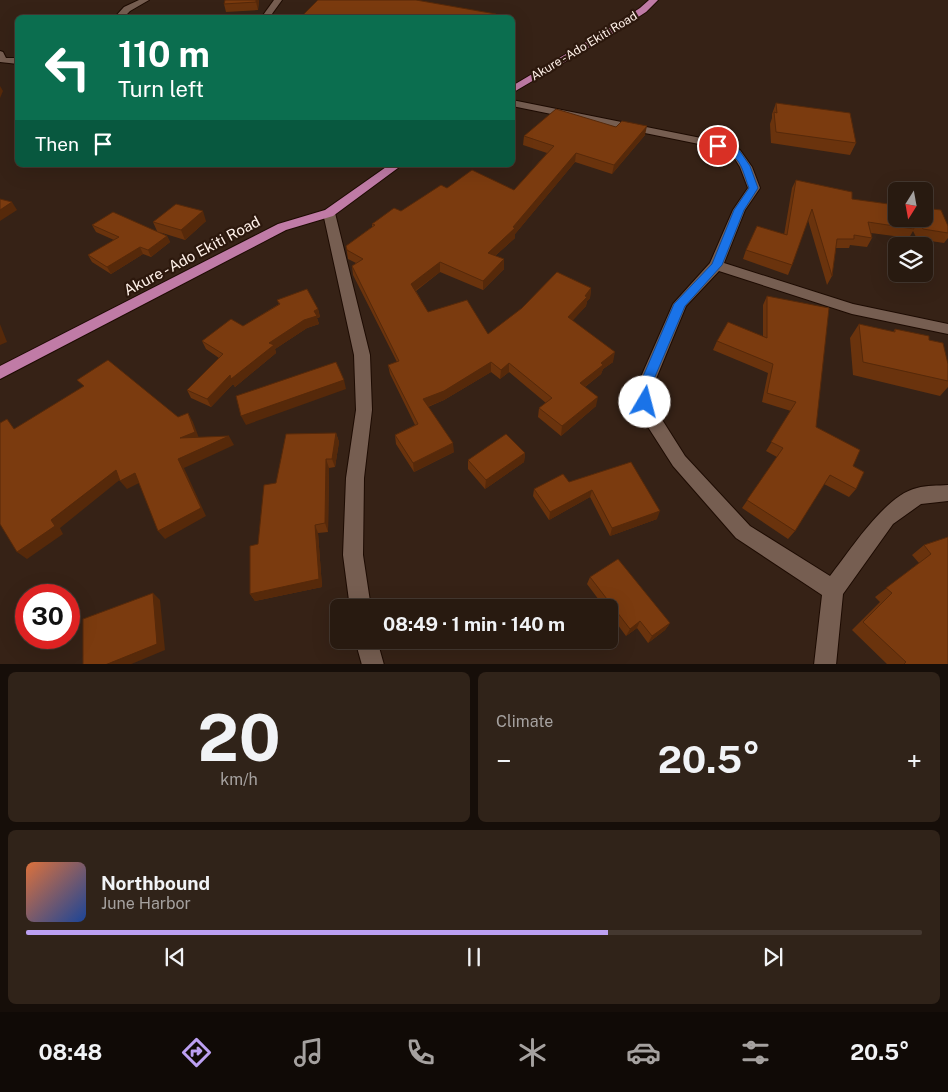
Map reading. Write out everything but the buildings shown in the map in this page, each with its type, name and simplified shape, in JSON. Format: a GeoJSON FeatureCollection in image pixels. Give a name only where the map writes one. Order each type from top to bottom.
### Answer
{"type":"FeatureCollection","features":[{"type":"Feature","properties":{"kind":"main road","name":"Akure - Ado Ekiti Road"},"geometry":{"type":"LineString","coordinates":[[515,88],[621,24],[643,10],[654,0]]}},
{"type":"Feature","properties":{"kind":"main road","name":"Akure - Ado Ekiti Road"},"geometry":{"type":"LineString","coordinates":[[0,373],[282,227],[329,213],[393,167]]}},
{"type":"Feature","properties":{"kind":"street"},"geometry":{"type":"LineString","coordinates":[[121,15],[127,9],[145,0]]}},
{"type":"Feature","properties":{"kind":"street"},"geometry":{"type":"LineString","coordinates":[[267,15],[278,0]]}},
{"type":"Feature","properties":{"kind":"street"},"geometry":{"type":"LineString","coordinates":[[0,54],[3,60],[14,61]]}},
{"type":"Feature","properties":{"kind":"street"},"geometry":{"type":"LineString","coordinates":[[0,64],[14,61]]}},
{"type":"Feature","properties":{"kind":"street"},"geometry":{"type":"LineString","coordinates":[[515,104],[701,141],[736,152],[746,166],[754,188],[739,210],[716,265],[680,304],[645,386],[645,402],[654,422],[679,460],[743,532],[833,590]]}},
{"type":"Feature","properties":{"kind":"street"},"geometry":{"type":"LineString","coordinates":[[329,213],[362,355],[364,410],[355,478],[353,555],[360,599]]}},
{"type":"Feature","properties":{"kind":"street"},"geometry":{"type":"LineString","coordinates":[[716,265],[852,310],[948,329]]}},
{"type":"Feature","properties":{"kind":"street"},"geometry":{"type":"LineString","coordinates":[[825,664],[833,590],[886,518],[917,496],[948,493]]}},
{"type":"Feature","properties":{"kind":"street"},"geometry":{"type":"LineString","coordinates":[[369,649],[373,664]]}},
{"type":"Feature","properties":{"kind":"route"},"geometry":{"type":"LineString","coordinates":[[645,402],[645,386],[680,304],[716,265],[739,210],[754,188],[746,166],[736,152],[718,146]]}}]}
